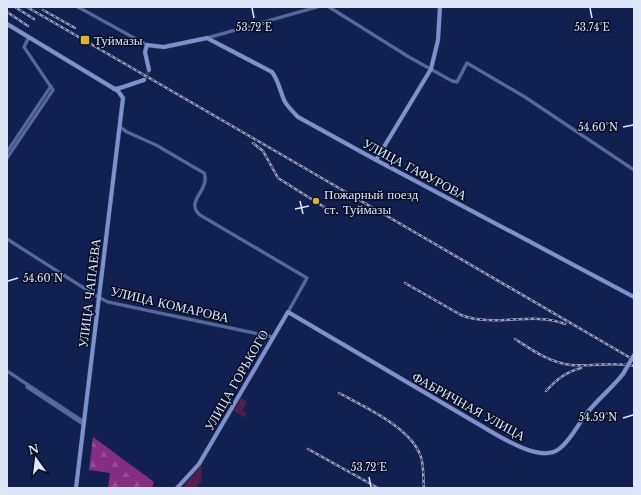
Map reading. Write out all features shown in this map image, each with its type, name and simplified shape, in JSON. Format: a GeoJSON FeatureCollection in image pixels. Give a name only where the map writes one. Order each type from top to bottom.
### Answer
{"type":"FeatureCollection","features":[{"type":"Feature","properties":{"kind":"main road"},"geometry":{"type":"LineString","coordinates":[[376,160],[431,69],[438,40],[440,7]]}},
{"type":"Feature","properties":{"kind":"main road"},"geometry":{"type":"LineString","coordinates":[[7,24],[114,89],[144,80]]}},
{"type":"Feature","properties":{"kind":"main road"},"geometry":{"type":"LineString","coordinates":[[150,70],[144,52],[147,45],[152,47],[164,47],[208,38]]}},
{"type":"Feature","properties":{"kind":"main road","name":"УЛИЦА ГАФУРОВА"},"geometry":{"type":"LineString","coordinates":[[208,38],[272,72],[276,77],[285,102],[298,117],[634,297]]}},
{"type":"Feature","properties":{"kind":"main road","name":"УЛИЦА ЧАПАЕВА"},"geometry":{"type":"LineString","coordinates":[[76,488],[123,101],[121,95],[114,89]]}},
{"type":"Feature","properties":{"kind":"main road","name":"УЛИЦА ГОРЬКОГО"},"geometry":{"type":"LineString","coordinates":[[177,488],[199,464],[288,312]]}},
{"type":"Feature","properties":{"kind":"main road","name":"ФАБРИЧНАЯ УЛИЦА"},"geometry":{"type":"LineString","coordinates":[[288,312],[485,428],[509,441],[542,454],[556,451],[563,446],[591,408],[613,387],[623,374],[634,355]]}},
{"type":"Feature","properties":{"kind":"street"},"geometry":{"type":"LineString","coordinates":[[78,7],[147,45]]}},
{"type":"Feature","properties":{"kind":"street"},"geometry":{"type":"LineString","coordinates":[[208,38],[317,7]]}},
{"type":"Feature","properties":{"kind":"street"},"geometry":{"type":"LineString","coordinates":[[329,7],[431,69],[456,82],[467,63],[525,97],[634,170]]}},
{"type":"Feature","properties":{"kind":"street"},"geometry":{"type":"LineString","coordinates":[[7,158],[53,90],[24,47],[29,37]]}},
{"type":"Feature","properties":{"kind":"street"},"geometry":{"type":"LineString","coordinates":[[7,152],[51,86]]}},
{"type":"Feature","properties":{"kind":"street","name":"УЛИЦА ГОРЬКОГО"},"geometry":{"type":"LineString","coordinates":[[120,127],[162,148],[204,173],[206,178],[205,183],[194,204],[195,210],[200,215],[307,278],[288,312]]}},
{"type":"Feature","properties":{"kind":"street","name":"УЛИЦА КОМАРОВА"},"geometry":{"type":"LineString","coordinates":[[7,239],[108,302],[273,337]]}},
{"type":"Feature","properties":{"kind":"street"},"geometry":{"type":"LineString","coordinates":[[7,372],[83,423]]}},
{"type":"Feature","properties":{"kind":"shaded area"},"geometry":{"type":"Polygon","coordinates":[[[241,398],[247,402],[242,411],[247,413],[244,417],[234,411],[241,398]]]}},
{"type":"Feature","properties":{"kind":"shaded area"},"geometry":{"type":"Polygon","coordinates":[[[200,466],[202,467],[201,483],[198,484],[198,487],[182,488],[200,466]]]}},
{"type":"Feature","properties":{"kind":"green space"},"geometry":{"type":"Polygon","coordinates":[[[93,437],[154,482],[152,488],[108,488],[110,473],[89,470],[93,437]]]}},
{"type":"Feature","properties":{"kind":"tunnel"},"geometry":{"type":"LineString","coordinates":[[144,80],[149,70]]}},
{"type":"Feature","properties":{"kind":"railway"},"geometry":{"type":"LineString","coordinates":[[15,7],[34,19]]}},
{"type":"Feature","properties":{"kind":"railway"},"geometry":{"type":"LineString","coordinates":[[27,7],[634,360]]}},
{"type":"Feature","properties":{"kind":"railway"},"geometry":{"type":"LineString","coordinates":[[43,10],[75,28]]}},
{"type":"Feature","properties":{"kind":"railway"},"geometry":{"type":"LineString","coordinates":[[7,12],[28,26]]}},
{"type":"Feature","properties":{"kind":"railway"},"geometry":{"type":"LineString","coordinates":[[253,143],[263,151],[278,178],[332,212]]}},
{"type":"Feature","properties":{"kind":"railway"},"geometry":{"type":"LineString","coordinates":[[405,283],[461,315],[474,319],[540,319],[552,320],[565,324]]}},
{"type":"Feature","properties":{"kind":"railway"},"geometry":{"type":"LineString","coordinates":[[515,339],[549,359],[563,364],[618,364],[634,366]]}},
{"type":"Feature","properties":{"kind":"railway"},"geometry":{"type":"LineString","coordinates":[[546,391],[562,376],[581,368]]}},
{"type":"Feature","properties":{"kind":"railway"},"geometry":{"type":"LineString","coordinates":[[339,393],[386,419],[408,437],[416,446],[421,457],[424,488]]}},
{"type":"Feature","properties":{"kind":"railway"},"geometry":{"type":"LineString","coordinates":[[308,449],[378,488]]}},
{"type":"Feature","properties":{"kind":"place","name":"Туймазы"},"geometry":{"type":"Point","coordinates":[85,40]}},
{"type":"Feature","properties":{"kind":"place","name":"Пожарный поезд ст. Туймазы"},"geometry":{"type":"Point","coordinates":[316,201]}}]}
